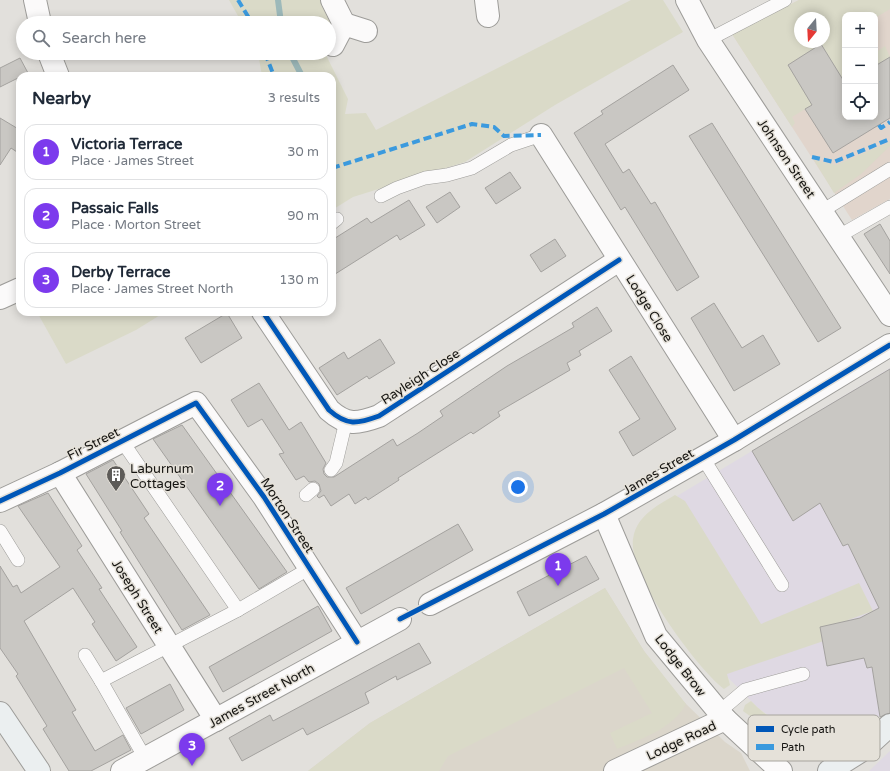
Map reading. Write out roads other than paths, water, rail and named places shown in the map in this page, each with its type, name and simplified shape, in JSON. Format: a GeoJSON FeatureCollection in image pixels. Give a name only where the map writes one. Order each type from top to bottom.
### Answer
{"type":"FeatureCollection","features":[{"type":"Feature","properties":{"kind":"street"},"geometry":{"type":"LineString","coordinates":[[35,0],[38,16]]}},
{"type":"Feature","properties":{"kind":"street"},"geometry":{"type":"LineString","coordinates":[[332,0],[344,24],[366,31]]}},
{"type":"Feature","properties":{"kind":"street","name":"Johnson Street"},"geometry":{"type":"LineString","coordinates":[[687,0],[708,40],[822,210],[890,315]]}},
{"type":"Feature","properties":{"kind":"street"},"geometry":{"type":"LineString","coordinates":[[336,39],[344,24]]}},
{"type":"Feature","properties":{"kind":"street"},"geometry":{"type":"LineString","coordinates":[[52,60],[56,72]]}},
{"type":"Feature","properties":{"kind":"street","name":"Lodge Close"},"geometry":{"type":"LineString","coordinates":[[541,135],[734,440]]}},
{"type":"Feature","properties":{"kind":"street","name":"Rayleigh Close"},"geometry":{"type":"LineString","coordinates":[[346,421],[351,423],[366,421],[379,416],[619,260]]}},
{"type":"Feature","properties":{"kind":"street"},"geometry":{"type":"LineString","coordinates":[[0,298],[16,291]]}},
{"type":"Feature","properties":{"kind":"street"},"geometry":{"type":"LineString","coordinates":[[266,316],[329,410],[338,418],[346,421]]}},
{"type":"Feature","properties":{"kind":"street","name":"James Street"},"geometry":{"type":"LineString","coordinates":[[430,604],[604,514],[704,458],[890,345]]}},
{"type":"Feature","properties":{"kind":"street","name":"Fir Street"},"geometry":{"type":"LineString","coordinates":[[0,501],[60,473],[196,402]]}},
{"type":"Feature","properties":{"kind":"street","name":"Morton Street"},"geometry":{"type":"LineString","coordinates":[[196,402],[264,497],[357,642]]}},
{"type":"Feature","properties":{"kind":"street","name":"Joseph Street"},"geometry":{"type":"LineString","coordinates":[[60,473],[216,720]]}},
{"type":"Feature","properties":{"kind":"street","name":"Lodge Brow"},"geometry":{"type":"LineString","coordinates":[[604,514],[656,636],[722,716],[748,740]]}},
{"type":"Feature","properties":{"kind":"street","name":"James Street North"},"geometry":{"type":"LineString","coordinates":[[122,771],[400,619]]}},
{"type":"Feature","properties":{"kind":"street"},"geometry":{"type":"LineString","coordinates":[[0,713],[39,771]]}},
{"type":"Feature","properties":{"kind":"street","name":"Lodge Road"},"geometry":{"type":"LineString","coordinates":[[615,771],[722,716]]}},
{"type":"Feature","properties":{"kind":"street"},"geometry":{"type":"LineString","coordinates":[[880,734],[890,725]]}},
{"type":"Feature","properties":{"kind":"street"},"geometry":{"type":"LineString","coordinates":[[16,738],[25,771]]}},
{"type":"Feature","properties":{"kind":"street","name":"Lodge Brow"},"geometry":{"type":"LineString","coordinates":[[770,761],[781,771]]}},
{"type":"Feature","properties":{"kind":"street"},"geometry":{"type":"LineString","coordinates":[[829,771],[845,761]]}},
{"type":"Feature","properties":{"kind":"lane"},"geometry":{"type":"LineString","coordinates":[[708,40],[785,0]]}},
{"type":"Feature","properties":{"kind":"lane"},"geometry":{"type":"LineString","coordinates":[[381,196],[397,188],[425,178],[447,175],[472,168],[511,146],[541,135]]}},
{"type":"Feature","properties":{"kind":"lane"},"geometry":{"type":"LineString","coordinates":[[822,210],[890,169]]}},
{"type":"Feature","properties":{"kind":"lane"},"geometry":{"type":"LineString","coordinates":[[839,236],[890,207]]}},
{"type":"Feature","properties":{"kind":"lane"},"geometry":{"type":"LineString","coordinates":[[331,470],[336,463],[346,421]]}},
{"type":"Feature","properties":{"kind":"lane"},"geometry":{"type":"LineString","coordinates":[[122,441],[238,610]]}},
{"type":"Feature","properties":{"kind":"lane"},"geometry":{"type":"LineString","coordinates":[[704,458],[782,585]]}},
{"type":"Feature","properties":{"kind":"lane"},"geometry":{"type":"LineString","coordinates":[[0,531],[18,560]]}},
{"type":"Feature","properties":{"kind":"lane"},"geometry":{"type":"LineString","coordinates":[[101,681],[238,610],[310,568]]}},
{"type":"Feature","properties":{"kind":"lane"},"geometry":{"type":"LineString","coordinates":[[85,655],[145,758]]}},
{"type":"Feature","properties":{"kind":"lane"},"geometry":{"type":"LineString","coordinates":[[722,716],[745,690],[802,674]]}},
{"type":"Feature","properties":{"kind":"waterway"},"geometry":{"type":"LineString","coordinates":[[278,0],[280,16]]}},
{"type":"Feature","properties":{"kind":"waterway"},"geometry":{"type":"LineString","coordinates":[[294,60],[300,72]]}},
{"type":"Feature","properties":{"kind":"place","name":"Laburnum Cottages"},"geometry":{"type":"Point","coordinates":[116,492]}},
{"type":"Feature","properties":{"kind":"place","name":"Passaic Falls"},"geometry":{"type":"Point","coordinates":[220,506]}},
{"type":"Feature","properties":{"kind":"place","name":"Victoria Terrace"},"geometry":{"type":"Point","coordinates":[558,586]}},
{"type":"Feature","properties":{"kind":"place","name":"Derby Terrace"},"geometry":{"type":"Point","coordinates":[192,766]}}]}
